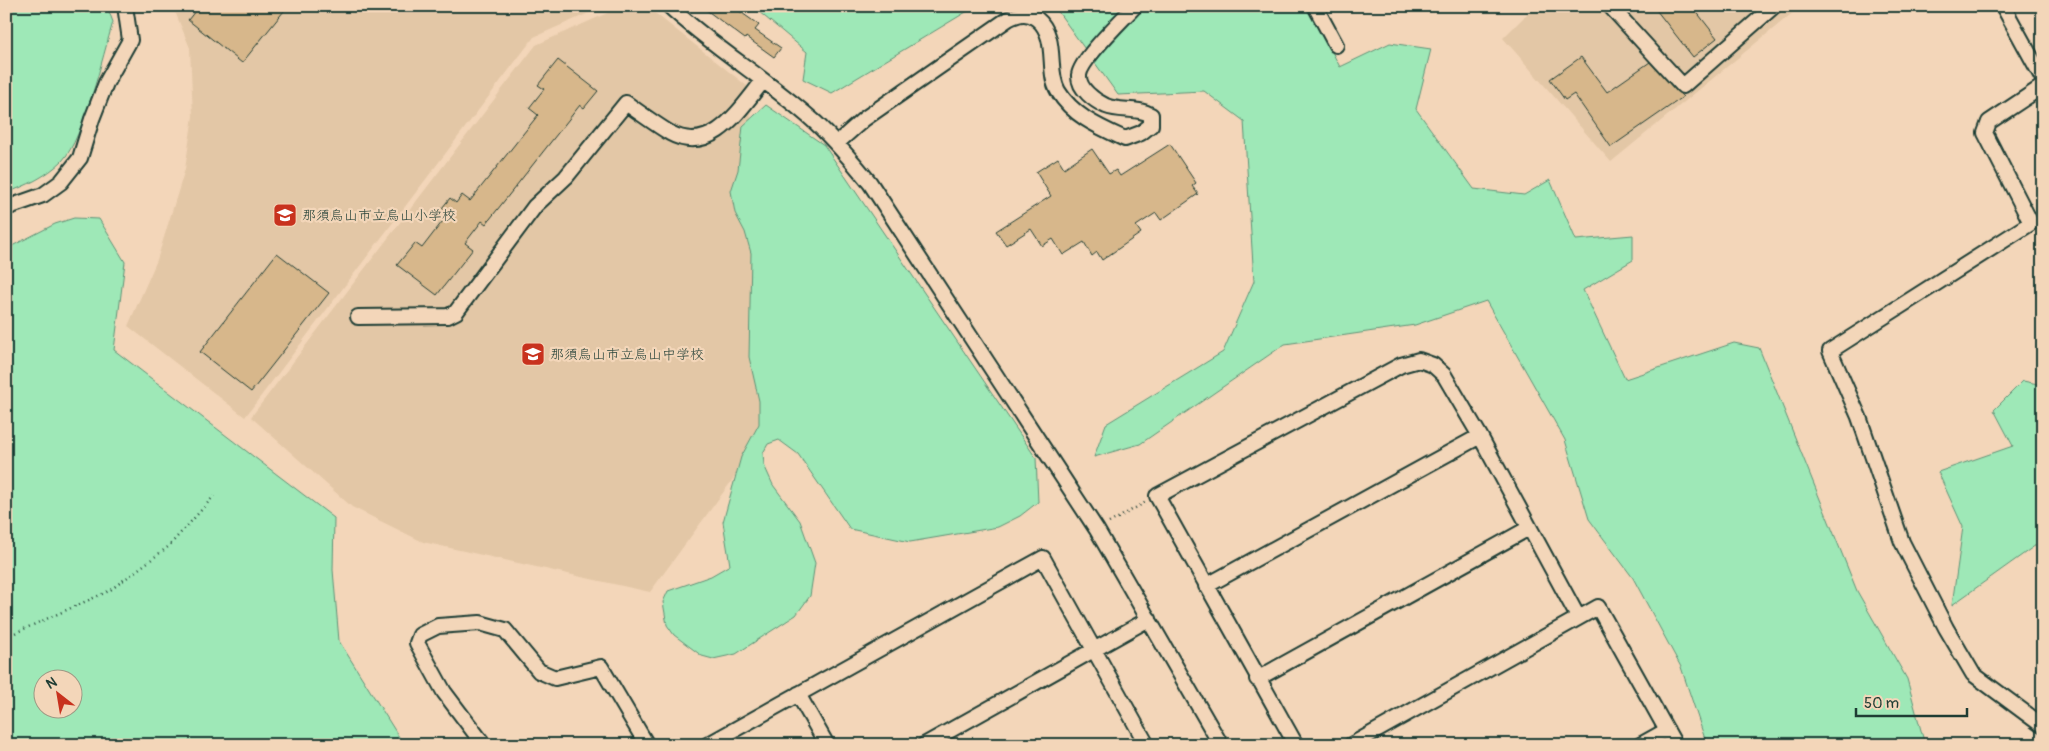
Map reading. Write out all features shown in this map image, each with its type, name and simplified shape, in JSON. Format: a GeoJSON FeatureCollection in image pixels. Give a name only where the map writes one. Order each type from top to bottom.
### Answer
{"type":"FeatureCollection","features":[{"type":"Feature","properties":{"kind":"street"},"geometry":{"type":"LineString","coordinates":[[6,208],[43,195],[61,182],[80,158],[106,83],[130,40],[125,6]]}},
{"type":"Feature","properties":{"kind":"street"},"geometry":{"type":"LineString","coordinates":[[669,6],[706,38],[815,122],[837,143],[883,200],[1097,530],[1150,619],[1220,745]]}},
{"type":"Feature","properties":{"kind":"street"},"geometry":{"type":"LineString","coordinates":[[837,143],[864,119],[1008,19],[1020,14],[1032,15],[1043,24],[1048,37],[1056,88],[1074,112],[1096,126],[1125,139],[1142,133],[1151,125],[1151,115],[1144,111],[1107,106],[1084,90],[1079,77],[1082,67],[1092,52],[1135,6]]}},
{"type":"Feature","properties":{"kind":"street"},"geometry":{"type":"LineString","coordinates":[[1315,6],[1336,45]]}},
{"type":"Feature","properties":{"kind":"street"},"geometry":{"type":"LineString","coordinates":[[1610,6],[1682,86],[1774,6]]}},
{"type":"Feature","properties":{"kind":"street"},"geometry":{"type":"LineString","coordinates":[[2003,6],[2043,79]]}},
{"type":"Feature","properties":{"kind":"street"},"geometry":{"type":"LineString","coordinates":[[358,317],[448,316],[456,312],[535,206],[566,177],[626,103],[672,133],[688,139],[701,139],[716,132],[730,121],[763,81]]}},
{"type":"Feature","properties":{"kind":"street"},"geometry":{"type":"LineString","coordinates":[[2043,86],[1989,122],[1986,133],[2032,223],[1830,351],[1860,417],[1902,542],[1946,628],[1973,674],[2043,726]]}},
{"type":"Feature","properties":{"kind":"street"},"geometry":{"type":"LineString","coordinates":[[1296,745],[1257,679],[1157,496],[1401,365],[1419,360],[1433,365],[1444,375],[1480,436],[1578,618]]}},
{"type":"Feature","properties":{"kind":"street"},"geometry":{"type":"LineString","coordinates":[[1206,586],[1480,436]]}},
{"type":"Feature","properties":{"kind":"street"},"geometry":{"type":"LineString","coordinates":[[1257,679],[1529,528]]}},
{"type":"Feature","properties":{"kind":"street"},"geometry":{"type":"LineString","coordinates":[[707,745],[1043,558],[1145,744]]}},
{"type":"Feature","properties":{"kind":"street"},"geometry":{"type":"LineString","coordinates":[[1351,745],[1598,607],[1675,745]]}},
{"type":"Feature","properties":{"kind":"street"},"geometry":{"type":"LineString","coordinates":[[924,745],[1150,619]]}},
{"type":"Feature","properties":{"kind":"street"},"geometry":{"type":"LineString","coordinates":[[484,745],[444,692],[417,643],[420,635],[438,626],[480,623],[505,630],[539,671],[556,678],[601,667],[647,745]]}},
{"type":"Feature","properties":{"kind":"street"},"geometry":{"type":"LineString","coordinates":[[798,694],[826,745]]}},
{"type":"Feature","properties":{"kind":"street"},"geometry":{"type":"LineString","coordinates":[[1640,745],[1667,730]]}},
{"type":"Feature","properties":{"kind":"path"},"geometry":{"type":"LineString","coordinates":[[6,636],[109,591],[168,546],[214,496]]}},
{"type":"Feature","properties":{"kind":"path"},"geometry":{"type":"LineString","coordinates":[[1097,530],[1157,496]]}},
{"type":"Feature","properties":{"kind":"shaded area","name":"那須烏山市立烏山小学校"},"geometry":{"type":"Polygon","coordinates":[[[169,6],[605,6],[534,37],[245,417],[128,326],[157,260],[185,169],[193,116],[190,48],[176,14],[169,6]]]}},
{"type":"Feature","properties":{"kind":"shaded area","name":"那須烏山市立烏山中学校"},"geometry":{"type":"Polygon","coordinates":[[[623,6],[646,6],[747,86],[772,291],[761,441],[650,592],[423,542],[352,507],[251,417],[536,45],[623,6]]]}},
{"type":"Feature","properties":{"kind":"shaded area"},"geometry":{"type":"Polygon","coordinates":[[[1535,6],[1801,6],[1611,162],[1503,38],[1535,6]]]}},
{"type":"Feature","properties":{"kind":"green space"},"geometry":{"type":"Polygon","coordinates":[[[6,6],[107,6],[113,22],[85,116],[70,150],[62,161],[43,176],[6,193],[6,6]]]}},
{"type":"Feature","properties":{"kind":"green space"},"geometry":{"type":"Polygon","coordinates":[[[752,6],[976,6],[832,93],[803,79],[807,52],[752,6]]]}},
{"type":"Feature","properties":{"kind":"green space"},"geometry":{"type":"Polygon","coordinates":[[[1054,6],[1308,6],[1340,67],[1390,43],[1431,49],[1416,109],[1474,189],[1524,195],[1550,180],[1576,240],[1633,235],[1633,260],[1583,290],[1625,379],[1734,343],[1759,348],[1857,591],[1907,679],[1925,745],[1707,745],[1681,667],[1633,578],[1589,519],[1565,440],[1486,301],[1415,325],[1285,344],[1140,444],[1094,457],[1106,424],[1223,352],[1254,281],[1244,121],[1204,91],[1118,95],[1054,6]]]}},
{"type":"Feature","properties":{"kind":"green space"},"geometry":{"type":"Polygon","coordinates":[[[766,105],[824,145],[1036,458],[1038,502],[1020,516],[998,527],[910,542],[850,529],[798,454],[779,440],[768,444],[763,453],[764,465],[773,485],[800,521],[815,563],[810,596],[796,615],[736,654],[713,659],[702,656],[674,635],[667,625],[663,602],[668,591],[711,576],[730,565],[723,522],[741,457],[759,424],[759,401],[749,357],[751,253],[745,232],[735,213],[731,191],[738,170],[743,126],[766,105]]]}},
{"type":"Feature","properties":{"kind":"green space"},"geometry":{"type":"Polygon","coordinates":[[[74,218],[99,219],[125,262],[114,350],[334,518],[333,570],[339,641],[404,745],[6,745],[6,249],[55,224],[74,218]]]}},
{"type":"Feature","properties":{"kind":"green space"},"geometry":{"type":"Polygon","coordinates":[[[2023,381],[2043,385],[2043,540],[1952,605],[1963,527],[1938,472],[2013,446],[1994,410],[2023,381]]]}},
{"type":"Feature","properties":{"kind":"building"},"geometry":{"type":"Polygon","coordinates":[[[199,6],[288,6],[242,63],[188,20],[199,6]]]}},
{"type":"Feature","properties":{"kind":"building"},"geometry":{"type":"Polygon","coordinates":[[[701,6],[732,6],[759,25],[755,30],[781,48],[774,57],[746,37],[745,39],[701,6]]]}},
{"type":"Feature","properties":{"kind":"building"},"geometry":{"type":"Polygon","coordinates":[[[1653,6],[1692,6],[1717,38],[1693,57],[1653,6]]]}},
{"type":"Feature","properties":{"kind":"building"},"geometry":{"type":"Polygon","coordinates":[[[1581,57],[1607,92],[1650,62],[1683,97],[1611,147],[1574,94],[1565,100],[1550,79],[1581,57]]]}},
{"type":"Feature","properties":{"kind":"building"},"geometry":{"type":"Polygon","coordinates":[[[558,60],[598,91],[584,108],[580,105],[486,224],[482,221],[465,243],[473,249],[437,295],[397,265],[415,243],[422,248],[449,213],[442,208],[450,198],[456,203],[462,195],[470,201],[538,115],[529,108],[544,89],[538,85],[558,60]]]}},
{"type":"Feature","properties":{"kind":"building"},"geometry":{"type":"Polygon","coordinates":[[[1170,144],[1196,183],[1192,186],[1198,194],[1161,220],[1156,213],[1136,226],[1141,233],[1102,260],[1097,252],[1092,256],[1084,242],[1063,255],[1053,239],[1042,246],[1031,229],[1006,245],[996,231],[1051,196],[1036,172],[1058,158],[1064,168],[1092,149],[1109,174],[1116,170],[1120,176],[1170,144]]]}},
{"type":"Feature","properties":{"kind":"building"},"geometry":{"type":"Polygon","coordinates":[[[277,253],[329,293],[251,392],[200,352],[277,253]]]}},
{"type":"Feature","properties":{"kind":"place","name":"那須烏山市立烏山小学校"},"geometry":{"type":"Point","coordinates":[285,215]}},
{"type":"Feature","properties":{"kind":"place","name":"那須烏山市立烏山中学校"},"geometry":{"type":"Point","coordinates":[533,354]}}]}
